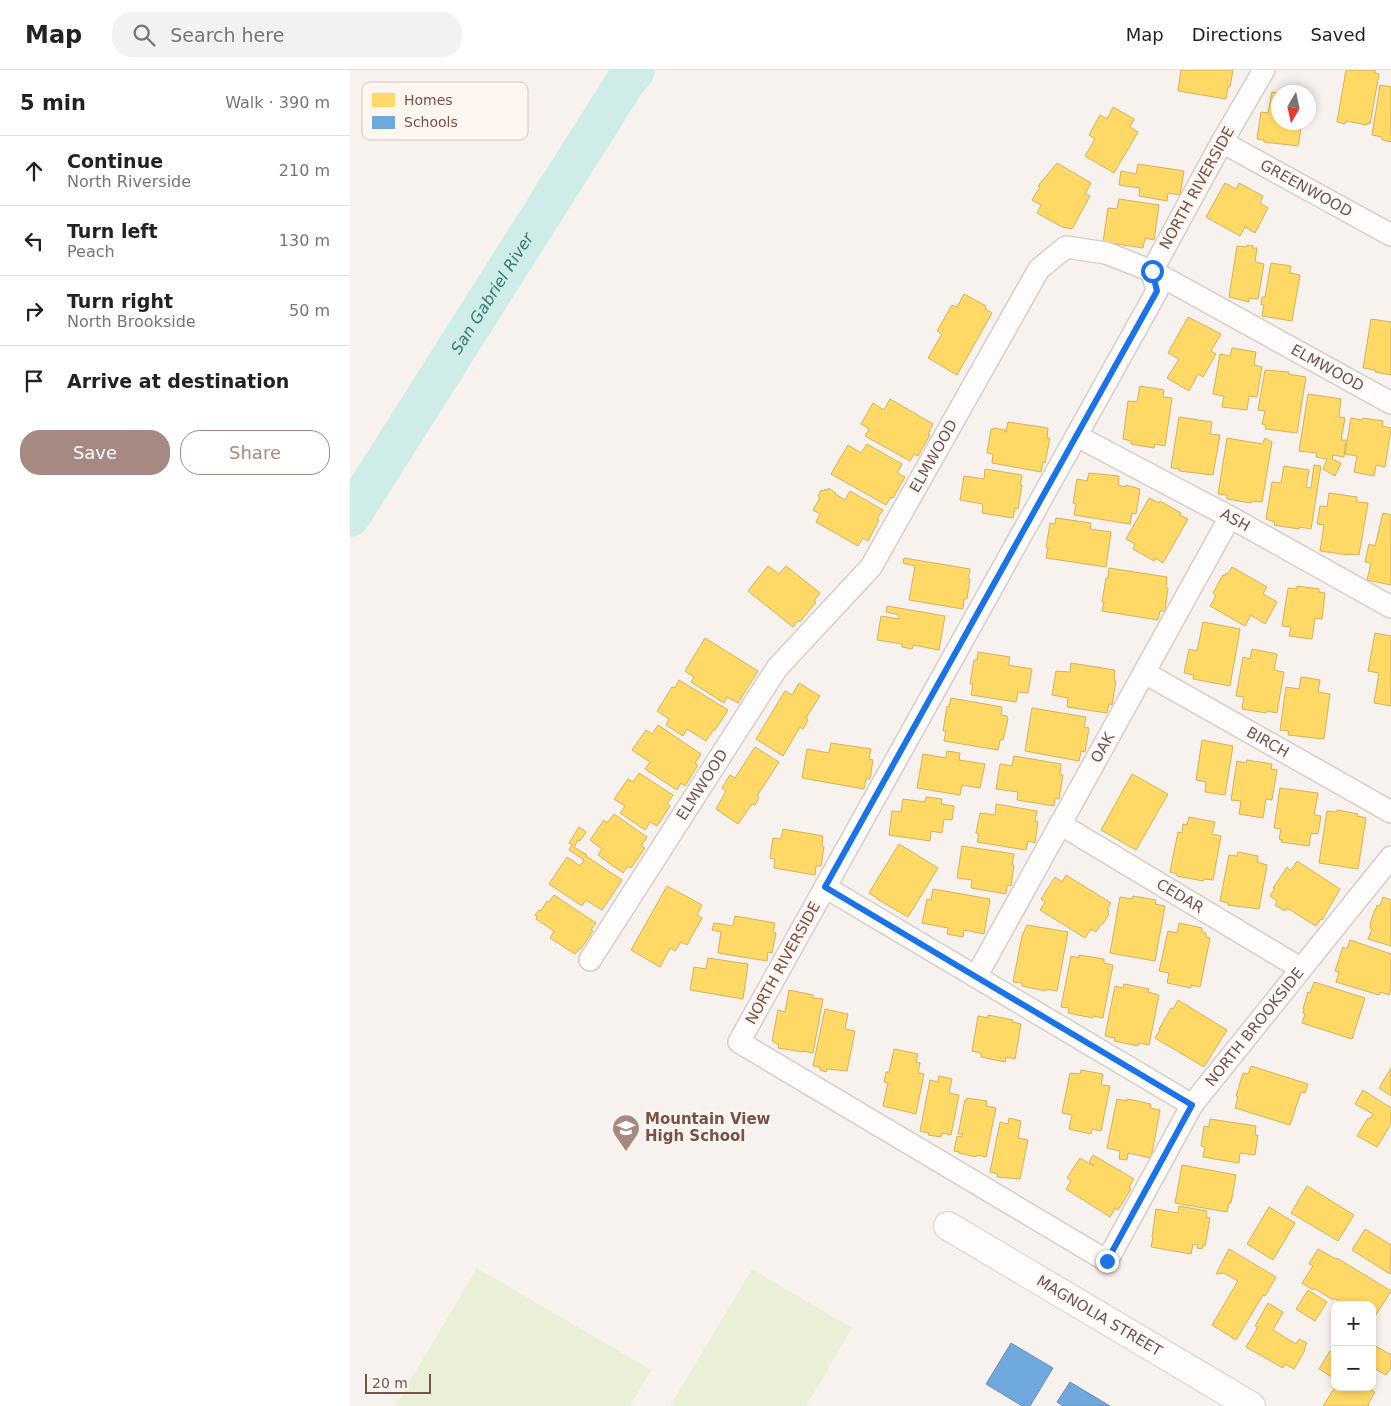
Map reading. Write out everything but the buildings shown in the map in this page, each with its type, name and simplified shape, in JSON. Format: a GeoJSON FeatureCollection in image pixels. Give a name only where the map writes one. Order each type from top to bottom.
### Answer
{"type":"FeatureCollection","features":[{"type":"Feature","properties":{"kind":"street","name":"NORTH RIVERSIDE"},"geometry":{"type":"LineString","coordinates":[[1107,1261],[739,1042],[1157,291],[1152,271],[1222,142],[1264,70]]}},
{"type":"Feature","properties":{"kind":"street","name":"GREENWOOD"},"geometry":{"type":"LineString","coordinates":[[1222,142],[1391,235]]}},
{"type":"Feature","properties":{"kind":"street","name":"ELMWOOD"},"geometry":{"type":"LineString","coordinates":[[590,960],[777,668],[871,567],[1039,270],[1066,247],[1106,253],[1152,271],[1391,403]]}},
{"type":"Feature","properties":{"kind":"street","name":"ASH"},"geometry":{"type":"LineString","coordinates":[[1077,436],[1391,607]]}},
{"type":"Feature","properties":{"kind":"street","name":"OAK"},"geometry":{"type":"LineString","coordinates":[[976,977],[1230,518]]}},
{"type":"Feature","properties":{"kind":"street","name":"BIRCH"},"geometry":{"type":"LineString","coordinates":[[1145,673],[1391,812]]}},
{"type":"Feature","properties":{"kind":"street","name":"CEDAR"},"geometry":{"type":"LineString","coordinates":[[1060,824],[1300,968]]}},
{"type":"Feature","properties":{"kind":"street","name":"NORTH BROOKSIDE"},"geometry":{"type":"LineString","coordinates":[[1107,1261],[1192,1105],[1300,968],[1391,857]]}},
{"type":"Feature","properties":{"kind":"street"},"geometry":{"type":"LineString","coordinates":[[825,887],[1192,1105]]}},
{"type":"Feature","properties":{"kind":"street","name":"MAGNOLIA STREET"},"geometry":{"type":"LineString","coordinates":[[948,1226],[1251,1406]]}},
{"type":"Feature","properties":{"kind":"green space"},"geometry":{"type":"Polygon","coordinates":[[[477,1268],[651,1370],[630,1406],[395,1406],[477,1268]]]}},
{"type":"Feature","properties":{"kind":"green space"},"geometry":{"type":"Polygon","coordinates":[[[752,1269],[852,1328],[806,1406],[670,1406],[752,1269]]]}},
{"type":"Feature","properties":{"kind":"waterway","name":"San Gabriel River"},"geometry":{"type":"LineString","coordinates":[[350,517],[626,81],[635,70]]}},
{"type":"Feature","properties":{"kind":"place","name":"Mountain View High School"},"geometry":{"type":"Point","coordinates":[626,1152]}},
{"type":"Feature","properties":{"kind":"route"},"geometry":{"type":"LineString","coordinates":[[1107,1261],[1192,1105],[825,887],[1157,291],[1152,271]]}}]}
